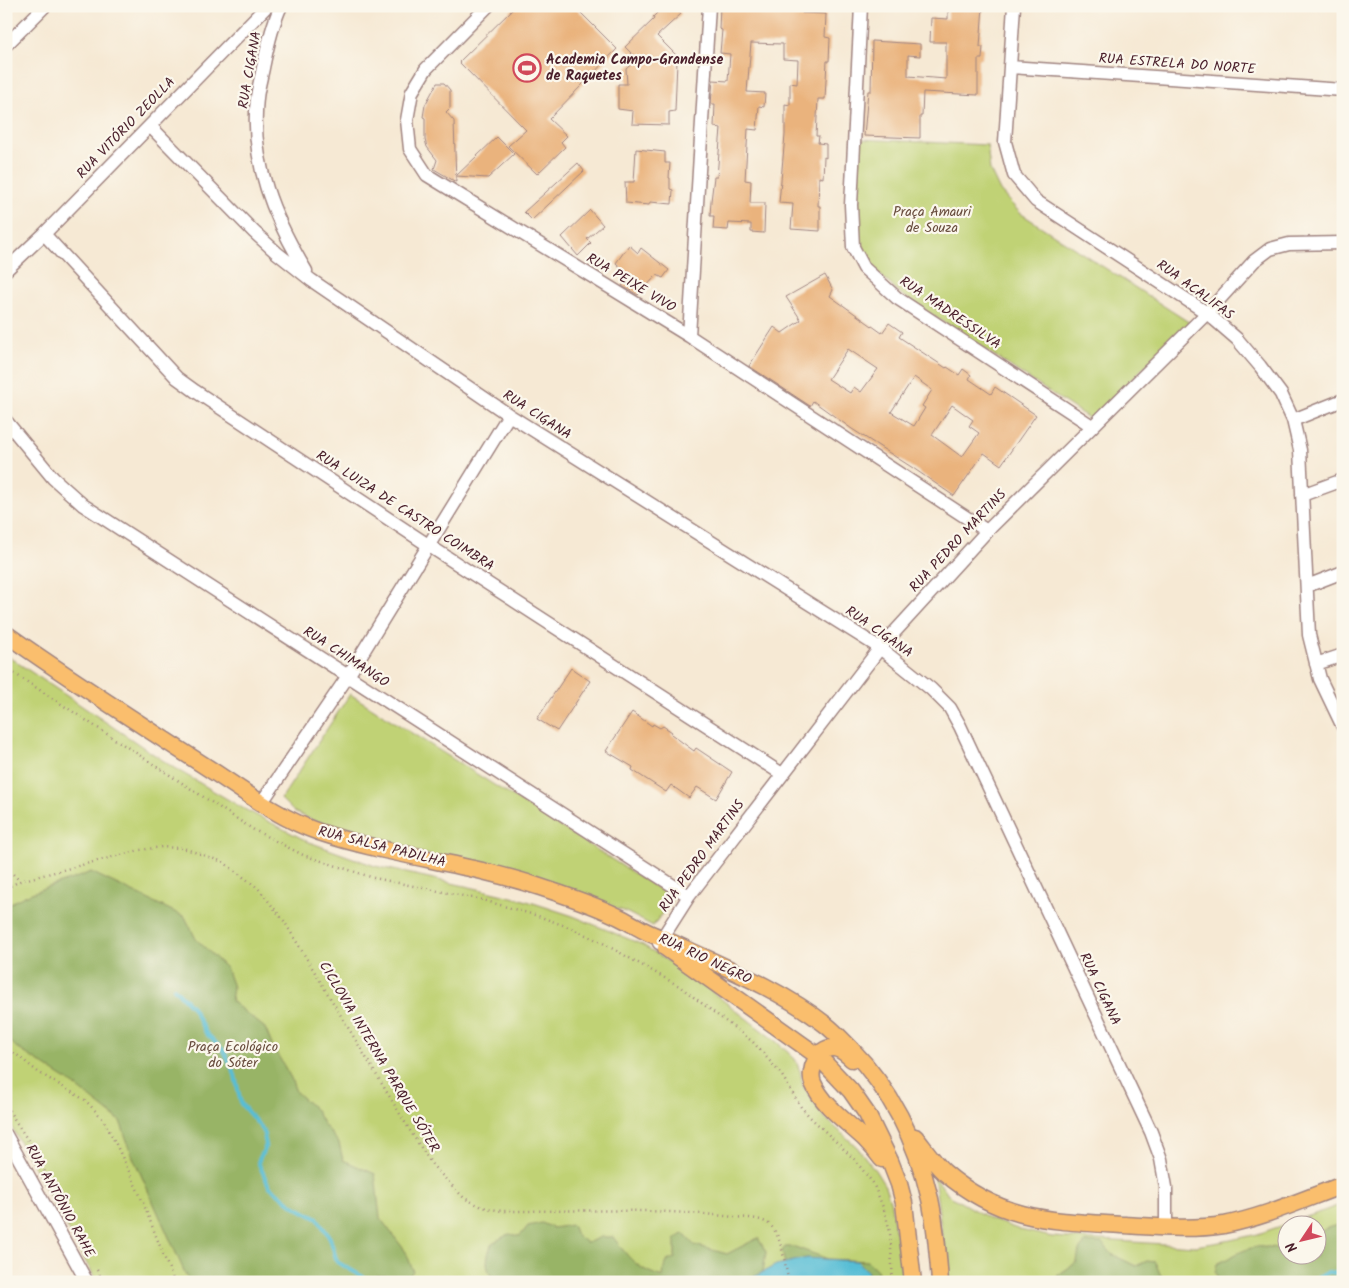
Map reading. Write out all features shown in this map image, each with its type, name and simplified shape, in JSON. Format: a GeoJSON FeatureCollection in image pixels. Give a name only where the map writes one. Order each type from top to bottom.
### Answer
{"type":"FeatureCollection","features":[{"type":"Feature","properties":{"kind":"main road","name":"RUA SALSA PADILHA"},"geometry":{"type":"LineString","coordinates":[[6,634],[58,670],[288,818],[319,832],[538,886],[613,914],[657,939]]}},
{"type":"Feature","properties":{"kind":"main road","name":"RUA RIO NEGRO"},"geometry":{"type":"LineString","coordinates":[[657,939],[818,1056],[851,1091],[867,1114],[899,1184],[909,1236],[913,1282]]}},
{"type":"Feature","properties":{"kind":"main road","name":"RUA RIO NEGRO"},"geometry":{"type":"LineString","coordinates":[[657,939],[780,994],[827,1026],[866,1065],[900,1117],[916,1152],[930,1199],[937,1244],[940,1282]]}},
{"type":"Feature","properties":{"kind":"main road"},"geometry":{"type":"LineString","coordinates":[[880,1084],[842,1050],[834,1048],[827,1048],[818,1056],[812,1072],[812,1082],[827,1104],[867,1140],[888,1166],[899,1184]]}},
{"type":"Feature","properties":{"kind":"main road"},"geometry":{"type":"LineString","coordinates":[[900,1117],[943,1171],[970,1191],[997,1206],[1025,1216],[1055,1222],[1194,1228],[1231,1223],[1254,1217],[1343,1185]]}},
{"type":"Feature","properties":{"kind":"street"},"geometry":{"type":"LineString","coordinates":[[6,46],[45,6]]}},
{"type":"Feature","properties":{"kind":"street","name":"RUA VITÓRIO ZEOLLA"},"geometry":{"type":"LineString","coordinates":[[6,270],[44,234],[267,6]]}},
{"type":"Feature","properties":{"kind":"street","name":"RUA CIGANA"},"geometry":{"type":"LineString","coordinates":[[281,6],[276,17],[262,70],[257,98],[256,134],[260,166],[270,203],[292,249],[311,280]]}},
{"type":"Feature","properties":{"kind":"street","name":"RUA PEIXE VIVO"},"geometry":{"type":"LineString","coordinates":[[488,6],[426,69],[412,92],[407,120],[410,149],[427,175],[689,336],[987,531]]}},
{"type":"Feature","properties":{"kind":"street"},"geometry":{"type":"LineString","coordinates":[[689,336],[709,6]]}},
{"type":"Feature","properties":{"kind":"street","name":"RUA MADRESSILVA"},"geometry":{"type":"LineString","coordinates":[[860,6],[851,224],[853,247],[864,268],[896,298],[1092,426]]}},
{"type":"Feature","properties":{"kind":"street","name":"RUA ACALIFAS"},"geometry":{"type":"LineString","coordinates":[[1014,6],[1005,142],[1014,176],[1036,200],[1207,314],[1237,340],[1281,394],[1293,420],[1300,450],[1309,635],[1320,679],[1343,727]]}},
{"type":"Feature","properties":{"kind":"street","name":"RUA ESTRELA DO NORTE"},"geometry":{"type":"LineString","coordinates":[[1010,67],[1343,90]]}},
{"type":"Feature","properties":{"kind":"street","name":"RUA CIGANA"},"geometry":{"type":"LineString","coordinates":[[150,126],[254,232],[311,280],[509,415],[880,648],[931,689],[950,708],[1152,1132],[1166,1187],[1166,1227]]}},
{"type":"Feature","properties":{"kind":"street","name":"RUA LUIZA DE CASTRO COIMBRA"},"geometry":{"type":"LineString","coordinates":[[44,234],[177,378],[428,545],[782,774]]}},
{"type":"Feature","properties":{"kind":"street","name":"RUA PEDRO MARTINS"},"geometry":{"type":"LineString","coordinates":[[657,939],[880,648],[987,531],[1207,314],[1254,261],[1270,249],[1289,244],[1343,243]]}},
{"type":"Feature","properties":{"kind":"street"},"geometry":{"type":"LineString","coordinates":[[1293,420],[1343,400]]}},
{"type":"Feature","properties":{"kind":"street"},"geometry":{"type":"LineString","coordinates":[[262,802],[348,676],[509,415]]}},
{"type":"Feature","properties":{"kind":"street","name":"RUA CHIMANGO"},"geometry":{"type":"LineString","coordinates":[[6,421],[53,478],[83,505],[689,896]]}},
{"type":"Feature","properties":{"kind":"street"},"geometry":{"type":"LineString","coordinates":[[1302,494],[1343,480]]}},
{"type":"Feature","properties":{"kind":"street"},"geometry":{"type":"LineString","coordinates":[[1306,586],[1343,572]]}},
{"type":"Feature","properties":{"kind":"street"},"geometry":{"type":"LineString","coordinates":[[1316,664],[1343,655]]}},
{"type":"Feature","properties":{"kind":"street","name":"RUA ANTÔNIO RAHE"},"geometry":{"type":"LineString","coordinates":[[6,1135],[87,1282]]}},
{"type":"Feature","properties":{"kind":"path"},"geometry":{"type":"LineString","coordinates":[[6,668],[254,830],[303,855],[374,878],[483,900],[538,916],[601,942],[679,986],[753,1042],[781,1074],[801,1107],[854,1159],[873,1183],[886,1212],[890,1232],[893,1282]]}},
{"type":"Feature","properties":{"kind":"path","name":"CICLOVIA INTERNA PARQUE SÓTER"},"geometry":{"type":"LineString","coordinates":[[6,888],[20,881],[140,850],[162,847],[182,848],[223,862],[258,888],[284,922],[433,1166],[464,1198],[482,1207],[502,1211],[631,1210],[719,1215],[761,1220],[770,1224],[776,1231],[789,1282]]}},
{"type":"Feature","properties":{"kind":"path"},"geometry":{"type":"LineString","coordinates":[[6,867],[20,881]]}},
{"type":"Feature","properties":{"kind":"path"},"geometry":{"type":"LineString","coordinates":[[6,1046],[38,1072],[85,1100],[103,1119],[140,1194],[174,1282]]}},
{"type":"Feature","properties":{"kind":"path"},"geometry":{"type":"LineString","coordinates":[[6,1106],[34,1150],[73,1227]]}},
{"type":"Feature","properties":{"kind":"path"},"geometry":{"type":"LineString","coordinates":[[95,1267],[104,1282]]}},
{"type":"Feature","properties":{"kind":"green space","name":"Praça Amauri de Souza"},"geometry":{"type":"Polygon","coordinates":[[[859,139],[987,145],[990,170],[1000,191],[1020,213],[1190,323],[1090,419],[902,295],[869,265],[859,245],[859,139]]]}},
{"type":"Feature","properties":{"kind":"green space","name":"Praça Ecológico do Sóter"},"geometry":{"type":"Polygon","coordinates":[[[6,655],[174,768],[246,810],[309,842],[375,866],[524,900],[573,916],[643,945],[697,980],[778,1043],[795,1059],[803,1086],[823,1116],[857,1147],[875,1170],[885,1186],[891,1204],[903,1282],[97,1282],[6,1117],[6,655]]]}},
{"type":"Feature","properties":{"kind":"green space"},"geometry":{"type":"Polygon","coordinates":[[[350,694],[673,898],[653,926],[624,911],[321,824],[294,812],[281,799],[350,694]]]}},
{"type":"Feature","properties":{"kind":"green space"},"geometry":{"type":"Polygon","coordinates":[[[91,872],[185,917],[196,939],[226,968],[233,987],[231,1001],[265,1028],[272,1045],[291,1078],[296,1092],[315,1109],[324,1125],[339,1143],[343,1160],[375,1174],[380,1218],[406,1252],[413,1271],[409,1276],[377,1276],[392,1282],[189,1282],[133,1157],[120,1121],[73,1084],[17,1048],[6,1037],[6,906],[37,891],[91,872]]]}},
{"type":"Feature","properties":{"kind":"green space"},"geometry":{"type":"Polygon","coordinates":[[[934,1175],[948,1195],[990,1219],[1020,1230],[1052,1237],[1195,1246],[1258,1234],[1276,1228],[1276,1266],[1326,1266],[1326,1216],[1309,1216],[1343,1204],[1343,1282],[948,1282],[934,1175]]]}},
{"type":"Feature","properties":{"kind":"green space"},"geometry":{"type":"Polygon","coordinates":[[[542,1223],[553,1228],[572,1225],[576,1235],[587,1243],[601,1237],[613,1237],[634,1262],[646,1270],[663,1277],[664,1268],[668,1260],[675,1258],[675,1240],[683,1233],[694,1245],[727,1254],[758,1238],[766,1252],[763,1272],[746,1282],[495,1282],[489,1272],[487,1263],[492,1243],[509,1234],[520,1236],[528,1226],[542,1223]]]}},
{"type":"Feature","properties":{"kind":"green space"},"geometry":{"type":"Polygon","coordinates":[[[1343,1224],[1343,1282],[1221,1282],[1215,1273],[1217,1264],[1250,1248],[1257,1247],[1276,1248],[1276,1266],[1326,1266],[1326,1229],[1343,1224]]]}},
{"type":"Feature","properties":{"kind":"green space"},"geometry":{"type":"Polygon","coordinates":[[[1086,1242],[1102,1243],[1113,1255],[1136,1266],[1147,1261],[1155,1262],[1161,1276],[1172,1282],[1057,1282],[1058,1275],[1077,1262],[1079,1250],[1086,1242]]]}},
{"type":"Feature","properties":{"kind":"green space"},"geometry":{"type":"Polygon","coordinates":[[[785,1247],[795,1247],[828,1259],[868,1261],[877,1270],[881,1282],[789,1282],[782,1251],[785,1247]]]}},
{"type":"Feature","properties":{"kind":"water"},"geometry":{"type":"Polygon","coordinates":[[[807,1258],[857,1261],[868,1272],[865,1282],[745,1282],[776,1265],[807,1258]]]}},
{"type":"Feature","properties":{"kind":"building","name":"Academia Campo-Grandense de Raquetes"},"geometry":{"type":"Polygon","coordinates":[[[516,6],[574,6],[617,49],[549,119],[567,136],[561,142],[565,147],[537,174],[508,146],[526,130],[459,62],[516,6]]]}},
{"type":"Feature","properties":{"kind":"building"},"geometry":{"type":"Polygon","coordinates":[[[664,6],[674,6],[681,14],[657,36],[680,59],[677,61],[675,111],[669,112],[669,125],[632,124],[633,111],[618,109],[618,84],[627,84],[626,69],[637,59],[625,47],[654,19],[653,17],[664,6]]]}},
{"type":"Feature","properties":{"kind":"building"},"geometry":{"type":"Polygon","coordinates":[[[720,6],[802,6],[802,13],[826,14],[825,37],[830,38],[829,61],[827,61],[825,99],[818,99],[816,136],[819,136],[818,143],[826,144],[823,178],[819,177],[818,206],[820,206],[820,231],[791,229],[793,204],[779,203],[785,135],[785,104],[790,105],[790,83],[797,84],[798,60],[783,59],[783,44],[751,43],[747,92],[765,93],[764,107],[759,106],[757,130],[748,129],[745,180],[751,181],[750,203],[765,203],[764,233],[751,232],[751,224],[729,223],[728,230],[713,229],[714,216],[710,216],[711,201],[714,177],[717,177],[721,128],[714,127],[715,104],[711,104],[713,80],[728,81],[730,54],[720,53],[722,30],[719,29],[720,6]]]}},
{"type":"Feature","properties":{"kind":"building"},"geometry":{"type":"Polygon","coordinates":[[[948,6],[983,6],[980,47],[983,47],[982,59],[978,59],[978,95],[923,92],[920,138],[864,136],[868,91],[871,91],[872,41],[920,44],[920,56],[908,55],[908,76],[946,79],[946,42],[930,42],[931,18],[948,19],[948,6]]]}},
{"type":"Feature","properties":{"kind":"building"},"geometry":{"type":"Polygon","coordinates":[[[437,83],[444,83],[450,90],[450,108],[446,112],[454,121],[456,182],[434,169],[437,160],[427,147],[425,140],[425,118],[423,117],[425,105],[437,83]]]}},
{"type":"Feature","properties":{"kind":"building"},"geometry":{"type":"Polygon","coordinates":[[[497,137],[514,154],[488,178],[456,176],[497,137]]]}},
{"type":"Feature","properties":{"kind":"building"},"geometry":{"type":"Polygon","coordinates":[[[636,149],[665,152],[665,163],[670,163],[669,178],[670,189],[673,190],[672,204],[650,202],[649,205],[626,203],[625,182],[634,182],[636,149]]]}},
{"type":"Feature","properties":{"kind":"building"},"geometry":{"type":"Polygon","coordinates":[[[578,163],[584,171],[532,220],[524,212],[578,163]]]}},
{"type":"Feature","properties":{"kind":"building"},"geometry":{"type":"Polygon","coordinates":[[[590,210],[603,225],[587,239],[591,243],[578,256],[562,237],[590,210]]]}},
{"type":"Feature","properties":{"kind":"building"},"geometry":{"type":"Polygon","coordinates":[[[629,245],[638,253],[641,248],[669,270],[663,278],[657,275],[638,295],[622,286],[630,276],[616,263],[629,245]]]}},
{"type":"Feature","properties":{"kind":"building"},"geometry":{"type":"Polygon","coordinates":[[[825,275],[833,290],[830,296],[882,333],[889,323],[902,332],[899,337],[946,368],[959,375],[963,369],[971,375],[969,379],[991,394],[995,387],[1036,415],[1001,465],[984,453],[954,496],[813,401],[810,406],[749,366],[774,327],[782,333],[801,320],[786,297],[825,275]],[[848,349],[828,379],[850,393],[854,387],[861,392],[878,369],[848,349]],[[914,377],[891,412],[914,426],[925,408],[922,406],[932,390],[914,377]],[[952,405],[932,435],[962,457],[979,433],[969,426],[973,420],[952,405]]]}},
{"type":"Feature","properties":{"kind":"building"},"geometry":{"type":"Polygon","coordinates":[[[571,668],[590,681],[557,731],[537,719],[571,668]]]}},
{"type":"Feature","properties":{"kind":"building"},"geometry":{"type":"Polygon","coordinates":[[[632,712],[652,726],[653,724],[660,728],[663,726],[694,751],[696,748],[732,772],[716,799],[697,787],[689,798],[671,785],[666,792],[632,770],[633,767],[606,751],[632,712]]]}},
{"type":"Feature","properties":{"kind":"waterway"},"geometry":{"type":"LineString","coordinates":[[174,988],[192,1007],[206,1033],[224,1051],[235,1075],[241,1104],[263,1130],[266,1145],[258,1162],[269,1186],[294,1206],[318,1219],[330,1238],[337,1262],[365,1278],[368,1282]]}},
{"type":"Feature","properties":{"kind":"waterway"},"geometry":{"type":"LineString","coordinates":[[1310,1282],[1328,1272],[1343,1274]]}},
{"type":"Feature","properties":{"kind":"place","name":"Academia Campo-Grandense de Raquetes"},"geometry":{"type":"Point","coordinates":[527,68]}}]}
